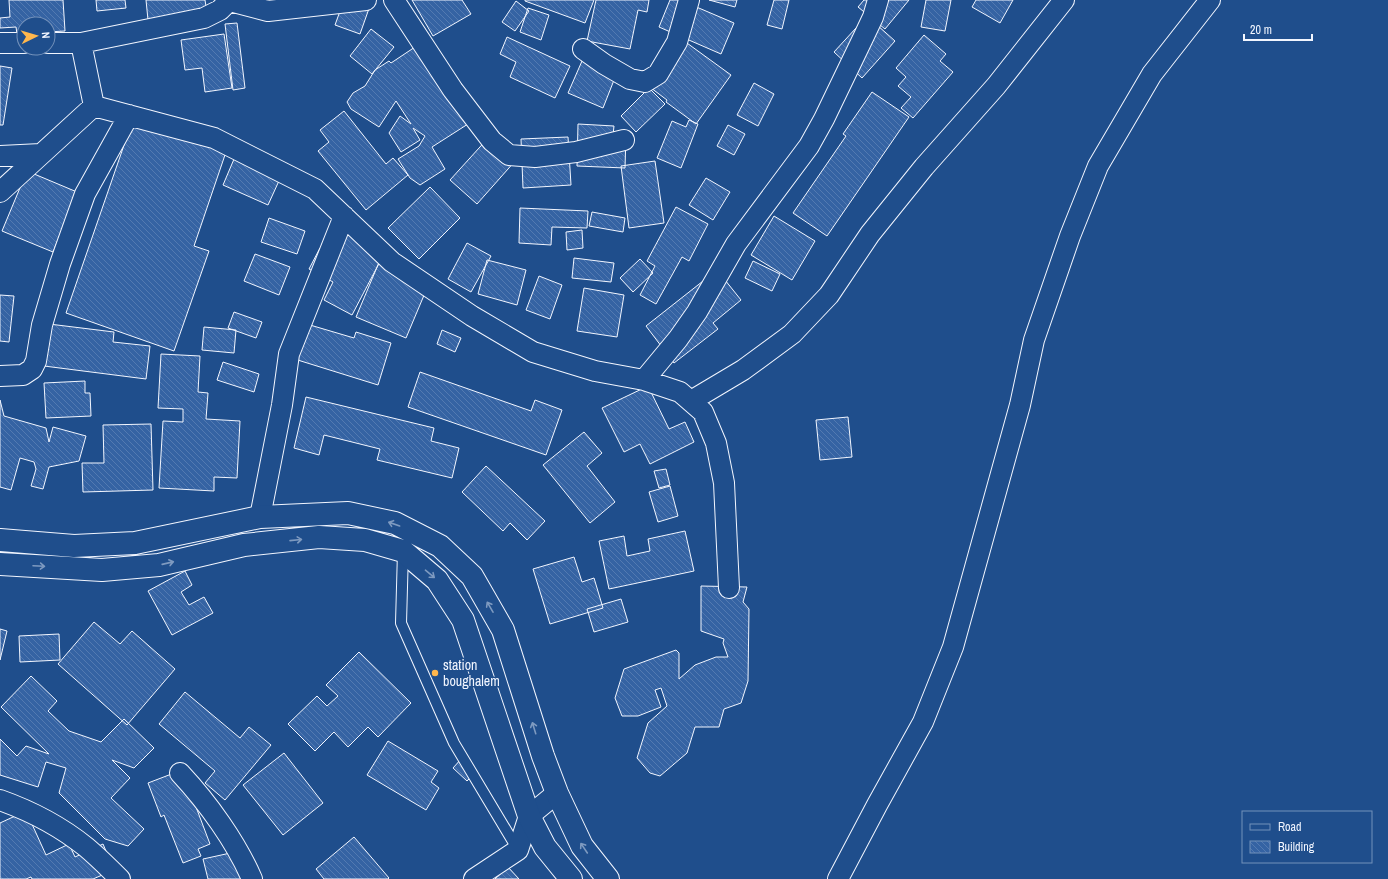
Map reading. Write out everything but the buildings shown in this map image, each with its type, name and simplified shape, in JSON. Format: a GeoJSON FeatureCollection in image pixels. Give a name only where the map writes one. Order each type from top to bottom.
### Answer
{"type":"FeatureCollection","features":[{"type":"Feature","properties":{"kind":"main road"},"geometry":{"type":"LineString","coordinates":[[0,540],[74,546],[135,543],[260,517],[348,513],[396,523],[440,546],[472,576],[503,630],[543,756],[557,793],[582,846],[608,879]]}},
{"type":"Feature","properties":{"kind":"main road"},"geometry":{"type":"LineString","coordinates":[[0,564],[102,570],[160,565],[244,545],[319,537],[365,540],[403,551],[437,580],[463,620],[529,816],[545,847],[571,879]]}},
{"type":"Feature","properties":{"kind":"street"},"geometry":{"type":"LineString","coordinates":[[56,43],[81,43],[204,18],[220,10],[230,0],[268,11],[366,0]]}},
{"type":"Feature","properties":{"kind":"street"},"geometry":{"type":"LineString","coordinates":[[394,0],[453,90],[492,141],[509,155],[535,157],[576,152],[624,140]]}},
{"type":"Feature","properties":{"kind":"street"},"geometry":{"type":"LineString","coordinates":[[583,49],[604,64],[630,79],[645,82],[658,74],[677,42],[689,0]]}},
{"type":"Feature","properties":{"kind":"street"},"geometry":{"type":"LineString","coordinates":[[644,380],[682,334],[697,312],[736,244],[809,146],[862,42],[873,17],[878,0]]}},
{"type":"Feature","properties":{"kind":"street"},"geometry":{"type":"LineString","coordinates":[[691,402],[743,370],[792,334],[829,295],[875,228],[924,166],[996,86],[1064,0]]}},
{"type":"Feature","properties":{"kind":"street"},"geometry":{"type":"LineString","coordinates":[[838,879],[923,722],[953,647],[1020,405],[1034,340],[1070,236],[1098,166],[1152,74],[1210,0]]}},
{"type":"Feature","properties":{"kind":"street"},"geometry":{"type":"LineString","coordinates":[[0,43],[16,43]]}},
{"type":"Feature","properties":{"kind":"street"},"geometry":{"type":"LineString","coordinates":[[81,43],[94,106]]}},
{"type":"Feature","properties":{"kind":"street"},"geometry":{"type":"LineString","coordinates":[[94,106],[214,138],[315,189],[392,262],[472,316],[534,352],[595,371],[644,380],[680,392],[703,412],[716,443],[724,483],[729,588]]}},
{"type":"Feature","properties":{"kind":"street"},"geometry":{"type":"LineString","coordinates":[[0,192],[94,106]]}},
{"type":"Feature","properties":{"kind":"street"},"geometry":{"type":"LineString","coordinates":[[0,376],[23,375],[32,369],[36,361],[44,318],[60,264],[85,194],[129,115]]}},
{"type":"Feature","properties":{"kind":"street"},"geometry":{"type":"LineString","coordinates":[[0,156],[41,154]]}},
{"type":"Feature","properties":{"kind":"street"},"geometry":{"type":"LineString","coordinates":[[260,517],[282,405],[289,354],[344,216]]}},
{"type":"Feature","properties":{"kind":"street"},"geometry":{"type":"LineString","coordinates":[[180,774],[200,795],[228,836],[252,879]]}},
{"type":"Feature","properties":{"kind":"street"},"geometry":{"type":"LineString","coordinates":[[474,879],[518,850],[529,816],[557,793]]}},
{"type":"Feature","properties":{"kind":"street"},"geometry":{"type":"LineString","coordinates":[[0,800],[18,806],[50,821],[86,847],[120,879]]}},
{"type":"Feature","properties":{"kind":"lane"},"geometry":{"type":"LineString","coordinates":[[403,551],[401,623],[454,743],[518,850]]}},
{"type":"Feature","properties":{"kind":"place","name":"station boughalem"},"geometry":{"type":"Point","coordinates":[435,673]}}]}
